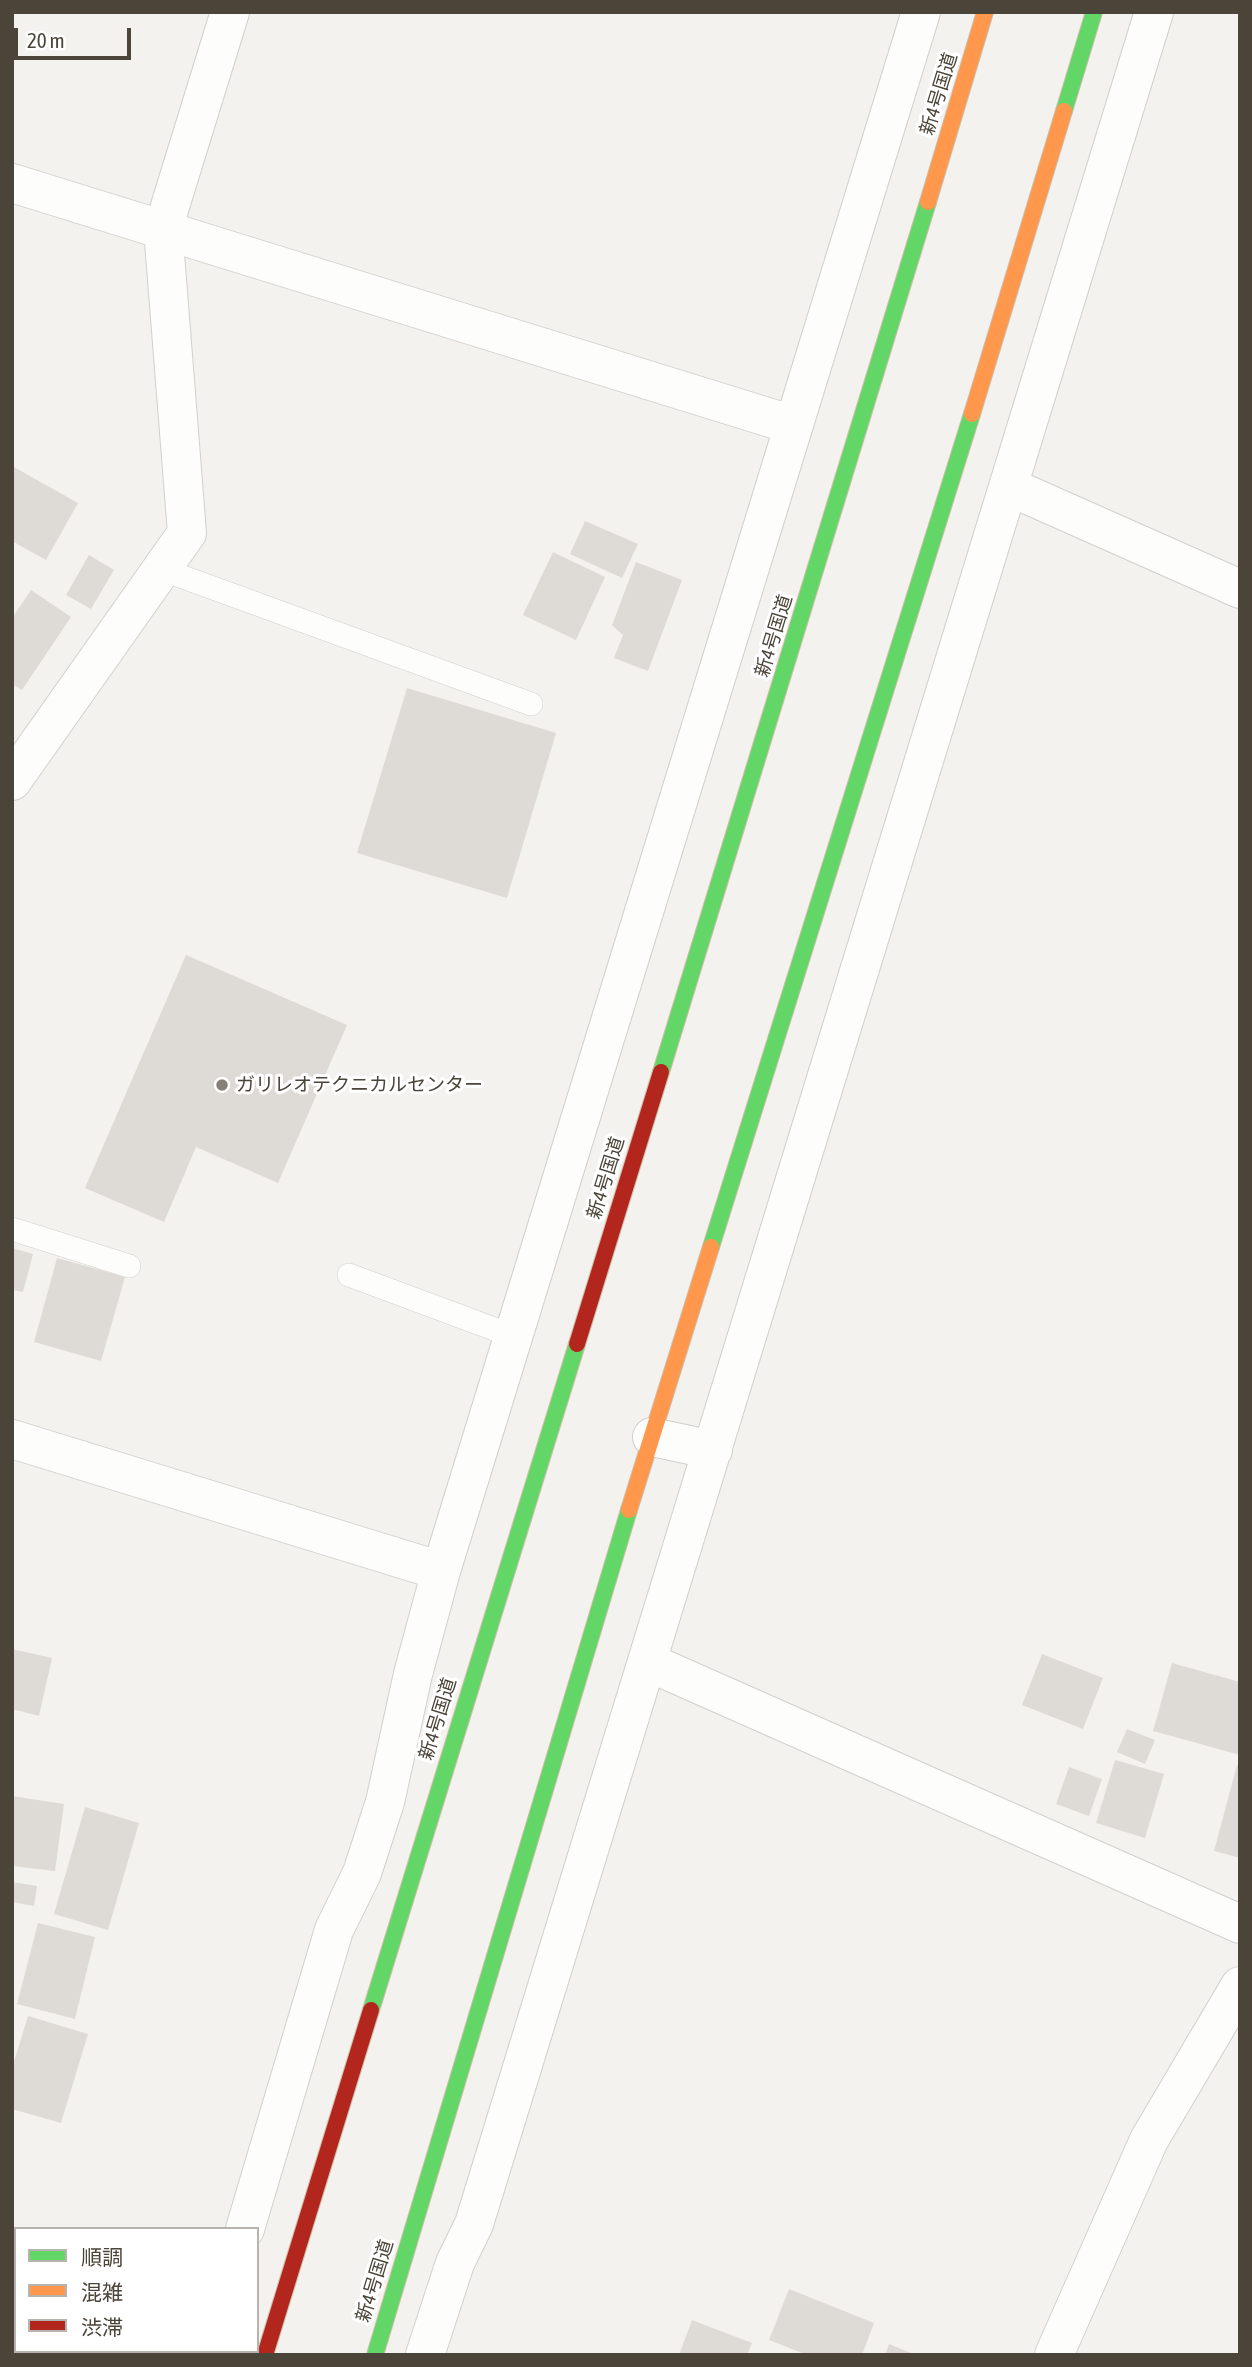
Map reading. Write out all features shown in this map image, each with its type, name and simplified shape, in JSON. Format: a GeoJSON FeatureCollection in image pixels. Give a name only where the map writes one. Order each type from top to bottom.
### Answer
{"type":"FeatureCollection","features":[{"type":"Feature","properties":{"kind":"highway","name":"新4号国道"},"geometry":{"type":"LineString","coordinates":[[265,2355],[851,456],[985,12]]}},
{"type":"Feature","properties":{"kind":"highway","name":"新4号国道"},"geometry":{"type":"LineString","coordinates":[[374,2355],[585,1650],[955,471],[1094,12]]}},
{"type":"Feature","properties":{"kind":"street"},"geometry":{"type":"LineString","coordinates":[[12,780],[187,533],[163,229],[230,12]]}},
{"type":"Feature","properties":{"kind":"street"},"geometry":{"type":"LineString","coordinates":[[246,2227],[334,1930],[362,1873],[385,1802],[413,1674],[441,1571],[921,12]]}},
{"type":"Feature","properties":{"kind":"street"},"geometry":{"type":"LineString","coordinates":[[425,2355],[455,2263],[474,2224],[1154,12]]}},
{"type":"Feature","properties":{"kind":"street"},"geometry":{"type":"LineString","coordinates":[[12,183],[793,425]]}},
{"type":"Feature","properties":{"kind":"street"},"geometry":{"type":"LineString","coordinates":[[1010,487],[1240,589]]}},
{"type":"Feature","properties":{"kind":"street"},"geometry":{"type":"LineString","coordinates":[[652,1437],[713,1450]]}},
{"type":"Feature","properties":{"kind":"street"},"geometry":{"type":"LineString","coordinates":[[12,1439],[441,1571]]}},
{"type":"Feature","properties":{"kind":"street"},"geometry":{"type":"LineString","coordinates":[[648,1662],[1240,1924]]}},
{"type":"Feature","properties":{"kind":"street"},"geometry":{"type":"LineString","coordinates":[[385,1802],[434,1803]]}},
{"type":"Feature","properties":{"kind":"street"},"geometry":{"type":"LineString","coordinates":[[1054,2355],[1149,2140],[1240,1986]]}},
{"type":"Feature","properties":{"kind":"lane"},"geometry":{"type":"LineString","coordinates":[[161,569],[531,704]]}},
{"type":"Feature","properties":{"kind":"lane"},"geometry":{"type":"LineString","coordinates":[[12,1229],[129,1266]]}},
{"type":"Feature","properties":{"kind":"lane"},"geometry":{"type":"LineString","coordinates":[[349,1275],[513,1336]]}},
{"type":"Feature","properties":{"kind":"building"},"geometry":{"type":"Polygon","coordinates":[[[12,466],[78,503],[46,560],[12,541],[12,466]]]}},
{"type":"Feature","properties":{"kind":"building"},"geometry":{"type":"Polygon","coordinates":[[[585,521],[638,544],[622,578],[570,554],[585,521]]]}},
{"type":"Feature","properties":{"kind":"building"},"geometry":{"type":"Polygon","coordinates":[[[553,552],[605,577],[576,640],[523,615],[553,552]]]}},
{"type":"Feature","properties":{"kind":"building"},"geometry":{"type":"Polygon","coordinates":[[[89,555],[114,570],[91,609],[66,595],[89,555]]]}},
{"type":"Feature","properties":{"kind":"building"},"geometry":{"type":"Polygon","coordinates":[[[636,562],[682,580],[648,671],[614,658],[623,635],[612,625],[636,562]]]}},
{"type":"Feature","properties":{"kind":"building"},"geometry":{"type":"Polygon","coordinates":[[[31,590],[71,617],[22,690],[12,684],[12,618],[31,590]]]}},
{"type":"Feature","properties":{"kind":"building"},"geometry":{"type":"Polygon","coordinates":[[[407,688],[556,733],[507,898],[357,853],[407,688]]]}},
{"type":"Feature","properties":{"kind":"building"},"geometry":{"type":"Polygon","coordinates":[[[186,955],[347,1025],[278,1183],[196,1147],[164,1222],[85,1188],[186,955]]]}},
{"type":"Feature","properties":{"kind":"building"},"geometry":{"type":"Polygon","coordinates":[[[12,1248],[33,1254],[23,1292],[12,1290],[12,1248]]]}},
{"type":"Feature","properties":{"kind":"building"},"geometry":{"type":"Polygon","coordinates":[[[57,1258],[125,1277],[101,1361],[34,1342],[57,1258]]]}},
{"type":"Feature","properties":{"kind":"building"},"geometry":{"type":"Polygon","coordinates":[[[12,1649],[52,1658],[39,1716],[12,1709],[12,1649]]]}},
{"type":"Feature","properties":{"kind":"building"},"geometry":{"type":"Polygon","coordinates":[[[1042,1654],[1103,1678],[1083,1729],[1022,1705],[1042,1654]]]}},
{"type":"Feature","properties":{"kind":"building"},"geometry":{"type":"Polygon","coordinates":[[[1172,1663],[1240,1682],[1240,1755],[1153,1731],[1172,1663]]]}},
{"type":"Feature","properties":{"kind":"building"},"geometry":{"type":"Polygon","coordinates":[[[1127,1729],[1155,1740],[1145,1764],[1117,1752],[1127,1729]]]}},
{"type":"Feature","properties":{"kind":"building"},"geometry":{"type":"Polygon","coordinates":[[[1115,1760],[1164,1774],[1145,1838],[1096,1823],[1115,1760]]]}},
{"type":"Feature","properties":{"kind":"building"},"geometry":{"type":"Polygon","coordinates":[[[1237,1765],[1240,1766],[1240,1858],[1214,1851],[1237,1765]]]}},
{"type":"Feature","properties":{"kind":"building"},"geometry":{"type":"Polygon","coordinates":[[[1069,1767],[1102,1779],[1089,1816],[1056,1804],[1069,1767]]]}},
{"type":"Feature","properties":{"kind":"building"},"geometry":{"type":"Polygon","coordinates":[[[12,1796],[64,1804],[55,1871],[12,1866],[12,1796]]]}},
{"type":"Feature","properties":{"kind":"building"},"geometry":{"type":"Polygon","coordinates":[[[85,1807],[139,1823],[108,1930],[54,1914],[85,1807]]]}},
{"type":"Feature","properties":{"kind":"building"},"geometry":{"type":"Polygon","coordinates":[[[12,1882],[37,1886],[34,1906],[12,1902],[12,1882]]]}},
{"type":"Feature","properties":{"kind":"building"},"geometry":{"type":"Polygon","coordinates":[[[38,1923],[95,1937],[75,2019],[17,2004],[38,1923]]]}},
{"type":"Feature","properties":{"kind":"building"},"geometry":{"type":"Polygon","coordinates":[[[28,2016],[88,2034],[61,2123],[12,2109],[12,2068],[28,2016]]]}},
{"type":"Feature","properties":{"kind":"building"},"geometry":{"type":"Polygon","coordinates":[[[789,2289],[874,2323],[862,2355],[807,2355],[769,2340],[789,2289]]]}},
{"type":"Feature","properties":{"kind":"building"},"geometry":{"type":"Polygon","coordinates":[[[692,2320],[752,2343],[747,2355],[679,2355],[692,2320]]]}},
{"type":"Feature","properties":{"kind":"building"},"geometry":{"type":"Polygon","coordinates":[[[889,2344],[916,2355],[885,2355],[889,2344]]]}},
{"type":"Feature","properties":{"kind":"traffic: fast"},"geometry":{"type":"LineString","coordinates":[[1064,111],[1094,12]]}},
{"type":"Feature","properties":{"kind":"traffic: fast"},"geometry":{"type":"LineString","coordinates":[[661,1072],[928,202]]}},
{"type":"Feature","properties":{"kind":"traffic: fast"},"geometry":{"type":"LineString","coordinates":[[711,1247],[972,414]]}},
{"type":"Feature","properties":{"kind":"traffic: fast"},"geometry":{"type":"LineString","coordinates":[[371,2010],[577,1344]]}},
{"type":"Feature","properties":{"kind":"traffic: fast"},"geometry":{"type":"LineString","coordinates":[[375,2355],[629,1510]]}},
{"type":"Feature","properties":{"kind":"traffic: slow"},"geometry":{"type":"LineString","coordinates":[[928,202],[985,12]]}},
{"type":"Feature","properties":{"kind":"traffic: slow"},"geometry":{"type":"LineString","coordinates":[[972,414],[1064,111]]}},
{"type":"Feature","properties":{"kind":"traffic: slow"},"geometry":{"type":"LineString","coordinates":[[629,1510],[711,1247]]}},
{"type":"Feature","properties":{"kind":"traffic: jam"},"geometry":{"type":"LineString","coordinates":[[577,1344],[661,1072]]}},
{"type":"Feature","properties":{"kind":"traffic: jam"},"geometry":{"type":"LineString","coordinates":[[265,2355],[371,2010]]}},
{"type":"Feature","properties":{"kind":"place","name":"ガリレオテクニカルセンター"},"geometry":{"type":"Point","coordinates":[222,1085]}}]}
